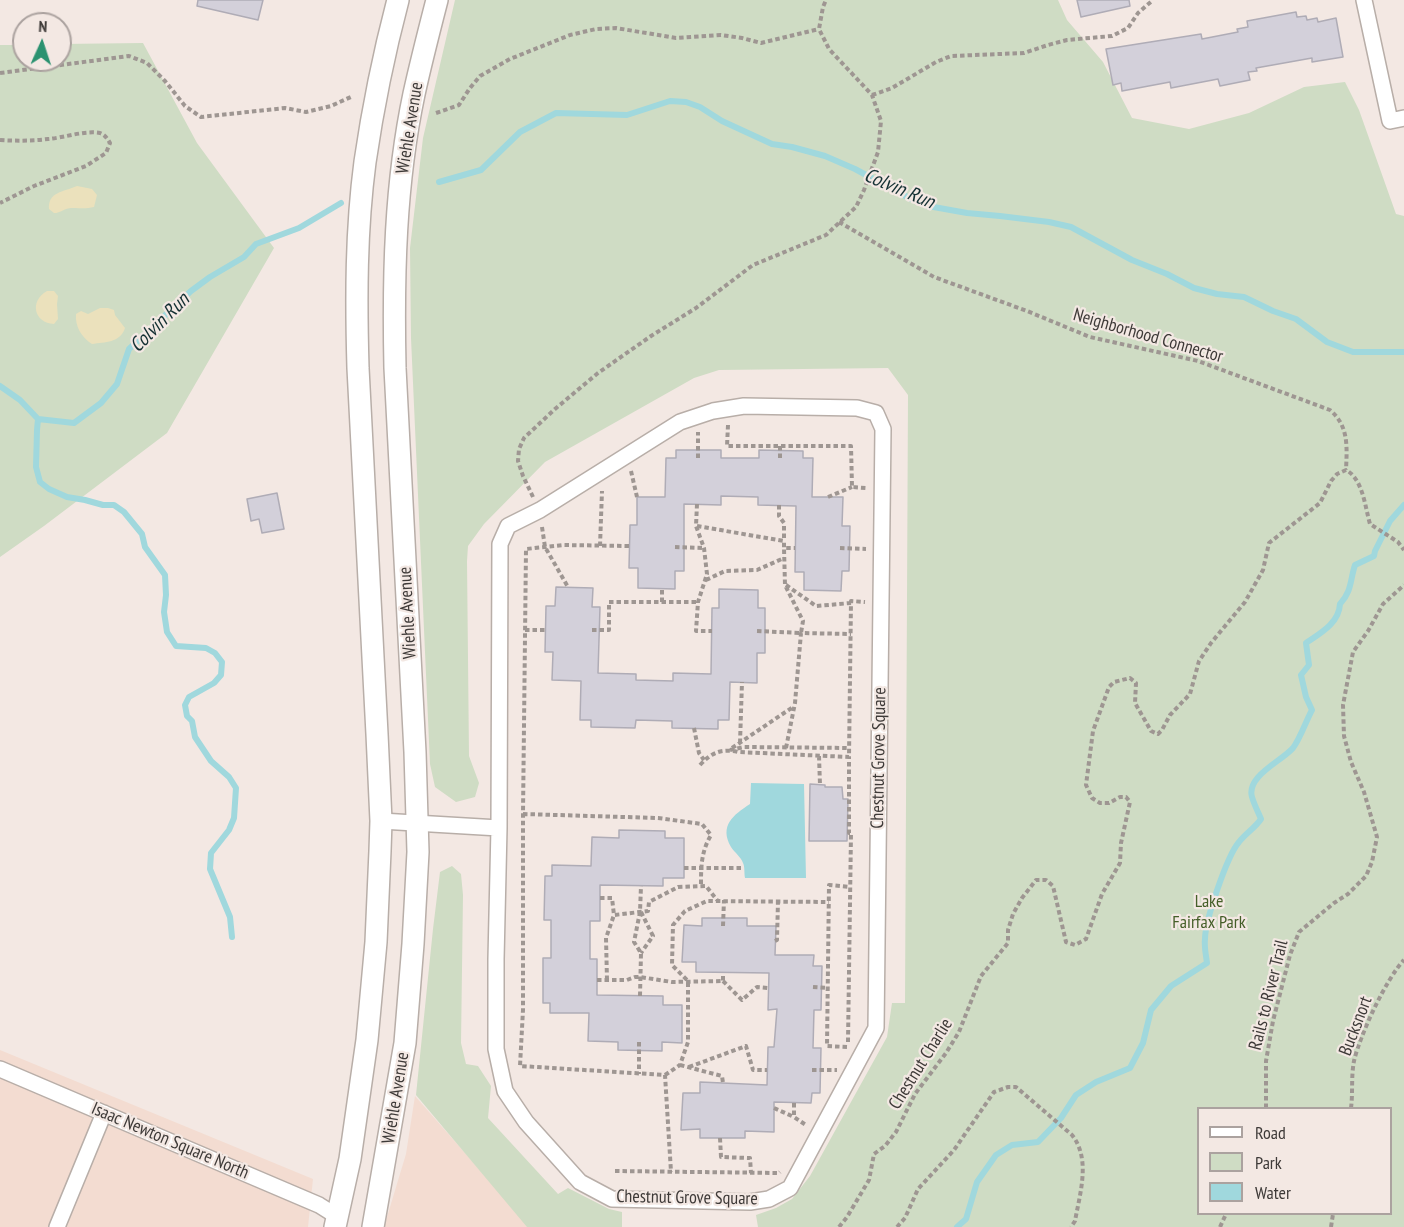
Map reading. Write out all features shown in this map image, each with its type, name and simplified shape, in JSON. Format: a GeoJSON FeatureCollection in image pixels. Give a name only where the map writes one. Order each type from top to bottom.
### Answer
{"type":"FeatureCollection","features":[{"type":"Feature","properties":{"kind":"main road","name":"Wiehle Avenue"},"geometry":{"type":"LineString","coordinates":[[337,1222],[350,1160],[367,1040],[376,942],[381,821],[358,379],[356,309],[358,235],[365,164],[377,90],[398,0]]}},
{"type":"Feature","properties":{"kind":"main road","name":"Wiehle Avenue"},"geometry":{"type":"LineString","coordinates":[[373,1227],[405,1043],[418,852],[395,368],[393,310],[396,236],[402,166],[414,95],[437,0]]}},
{"type":"Feature","properties":{"kind":"street"},"geometry":{"type":"LineString","coordinates":[[1364,0],[1390,121],[1404,118]]}},
{"type":"Feature","properties":{"kind":"street","name":"Chestnut Grove Square"},"geometry":{"type":"LineString","coordinates":[[744,406],[857,408],[876,413],[883,429],[876,1028],[790,1188],[768,1199],[750,1202],[612,1198],[580,1182],[526,1122],[505,1091],[496,1049],[499,828],[500,544],[508,526],[541,515],[680,422],[713,411],[744,406]]}},
{"type":"Feature","properties":{"kind":"street"},"geometry":{"type":"LineString","coordinates":[[381,821],[499,828]]}},
{"type":"Feature","properties":{"kind":"street","name":"Isaac Newton Square North"},"geometry":{"type":"LineString","coordinates":[[0,1070],[319,1205],[337,1222]]}},
{"type":"Feature","properties":{"kind":"street"},"geometry":{"type":"LineString","coordinates":[[57,1227],[104,1113]]}},
{"type":"Feature","properties":{"kind":"path"},"geometry":{"type":"LineString","coordinates":[[568,587],[544,547],[541,515],[518,461],[519,449],[524,438],[598,373],[696,308],[753,265],[826,235],[856,207],[864,190],[878,152],[881,121],[872,94],[829,49],[819,29],[826,0]]}},
{"type":"Feature","properties":{"kind":"path"},"geometry":{"type":"LineString","coordinates":[[872,94],[892,88],[936,62],[951,56],[1024,53],[1067,40],[1112,36],[1128,28],[1138,14],[1153,0]]}},
{"type":"Feature","properties":{"kind":"path"},"geometry":{"type":"LineString","coordinates":[[436,112],[459,105],[480,76],[510,59],[570,35],[596,29],[616,28],[676,38],[722,35],[761,43],[819,29]]}},
{"type":"Feature","properties":{"kind":"path"},"geometry":{"type":"LineString","coordinates":[[0,74],[129,56],[147,63],[185,106],[201,117],[285,108],[306,112],[330,106],[352,96]]}},
{"type":"Feature","properties":{"kind":"path"},"geometry":{"type":"LineString","coordinates":[[0,140],[49,140],[99,133],[106,136],[110,143],[105,153],[86,166],[34,186],[0,203]]}},
{"type":"Feature","properties":{"kind":"path","name":"Neighborhood Connector"},"geometry":{"type":"LineString","coordinates":[[839,222],[934,277],[1028,311],[1090,337],[1198,361],[1330,410],[1341,423],[1347,445],[1346,470]]}},
{"type":"Feature","properties":{"kind":"path"},"geometry":{"type":"LineString","coordinates":[[728,416],[727,446],[851,446],[852,487]]}},
{"type":"Feature","properties":{"kind":"path"},"geometry":{"type":"LineString","coordinates":[[689,433],[698,428],[698,458]]}},
{"type":"Feature","properties":{"kind":"path"},"geometry":{"type":"LineString","coordinates":[[780,446],[780,459]]}},
{"type":"Feature","properties":{"kind":"path"},"geometry":{"type":"LineString","coordinates":[[630,468],[638,497]]}},
{"type":"Feature","properties":{"kind":"path"},"geometry":{"type":"LineString","coordinates":[[1346,470],[1358,482],[1370,524],[1398,542],[1404,550]]}},
{"type":"Feature","properties":{"kind":"path","name":"Chestnut Charlie"},"geometry":{"type":"LineString","coordinates":[[838,1227],[847,1218],[869,1180],[874,1154],[885,1146],[896,1132],[915,1094],[959,1032],[981,976],[1008,943],[1008,930],[1013,914],[1036,880],[1046,880],[1053,886],[1066,942],[1075,945],[1086,939],[1102,894],[1120,863],[1121,843],[1130,802],[1126,797],[1120,797],[1109,803],[1100,804],[1092,798],[1086,785],[1093,731],[1109,687],[1114,682],[1130,678],[1136,682],[1135,703],[1151,731],[1158,734],[1170,715],[1190,694],[1199,661],[1245,602],[1263,570],[1269,543],[1320,503],[1331,481],[1337,474],[1346,470]]}},
{"type":"Feature","properties":{"kind":"path"},"geometry":{"type":"LineString","coordinates":[[600,546],[602,484]]}},
{"type":"Feature","properties":{"kind":"path"},"geometry":{"type":"LineString","coordinates":[[828,497],[852,487],[867,488],[867,498]]}},
{"type":"Feature","properties":{"kind":"path"},"geometry":{"type":"LineString","coordinates":[[697,504],[696,526],[704,548],[707,574],[698,602],[696,631],[711,631]]}},
{"type":"Feature","properties":{"kind":"path"},"geometry":{"type":"LineString","coordinates":[[779,506],[779,516],[784,523],[785,585],[803,621],[794,707],[786,748]]}},
{"type":"Feature","properties":{"kind":"path"},"geometry":{"type":"LineString","coordinates":[[696,526],[784,542]]}},
{"type":"Feature","properties":{"kind":"path"},"geometry":{"type":"LineString","coordinates":[[866,539],[866,560]]}},
{"type":"Feature","properties":{"kind":"path"},"geometry":{"type":"LineString","coordinates":[[629,546],[563,545],[526,549],[523,1010],[520,1066],[665,1075],[680,1065],[688,1042],[688,981],[672,965],[673,925],[685,911],[707,901],[718,900],[829,902]]}},
{"type":"Feature","properties":{"kind":"path"},"geometry":{"type":"LineString","coordinates":[[675,547],[704,548]]}},
{"type":"Feature","properties":{"kind":"path"},"geometry":{"type":"LineString","coordinates":[[784,548],[795,548]]}},
{"type":"Feature","properties":{"kind":"path"},"geometry":{"type":"LineString","coordinates":[[840,548],[866,549]]}},
{"type":"Feature","properties":{"kind":"path"},"geometry":{"type":"LineString","coordinates":[[705,581],[725,571],[757,570],[784,558]]}},
{"type":"Feature","properties":{"kind":"path"},"geometry":{"type":"LineString","coordinates":[[785,585],[816,606],[851,603],[851,601],[865,602],[865,591]]}},
{"type":"Feature","properties":{"kind":"path","name":"Rails to River Trail"},"geometry":{"type":"LineString","coordinates":[[1266,1107],[1266,1061],[1273,1021],[1290,955],[1299,932],[1348,894],[1366,876],[1372,862],[1377,837],[1344,736],[1343,705],[1353,652],[1383,604],[1404,585]]}},
{"type":"Feature","properties":{"kind":"path"},"geometry":{"type":"LineString","coordinates":[[662,589],[662,602]]}},
{"type":"Feature","properties":{"kind":"path"},"geometry":{"type":"LineString","coordinates":[[592,630],[609,630],[609,602],[698,602]]}},
{"type":"Feature","properties":{"kind":"path"},"geometry":{"type":"LineString","coordinates":[[848,1058],[851,603]]}},
{"type":"Feature","properties":{"kind":"path"},"geometry":{"type":"LineString","coordinates":[[525,630],[545,630]]}},
{"type":"Feature","properties":{"kind":"path"},"geometry":{"type":"LineString","coordinates":[[757,631],[850,634]]}},
{"type":"Feature","properties":{"kind":"path"},"geometry":{"type":"LineString","coordinates":[[740,742],[742,682]]}},
{"type":"Feature","properties":{"kind":"path"},"geometry":{"type":"LineString","coordinates":[[729,750],[794,707]]}},
{"type":"Feature","properties":{"kind":"path"},"geometry":{"type":"LineString","coordinates":[[694,728],[699,753],[704,760]]}},
{"type":"Feature","properties":{"kind":"path"},"geometry":{"type":"LineString","coordinates":[[700,765],[710,754],[744,747],[849,748]]}},
{"type":"Feature","properties":{"kind":"path"},"geometry":{"type":"LineString","coordinates":[[729,750],[849,757]]}},
{"type":"Feature","properties":{"kind":"path"},"geometry":{"type":"LineString","coordinates":[[819,756],[820,785]]}},
{"type":"Feature","properties":{"kind":"path"},"geometry":{"type":"LineString","coordinates":[[523,814],[658,818],[702,824],[711,835],[701,858],[701,886]]}},
{"type":"Feature","properties":{"kind":"path"},"geometry":{"type":"LineString","coordinates":[[684,867],[744,868]]}},
{"type":"Feature","properties":{"kind":"path"},"geometry":{"type":"LineString","coordinates":[[640,885],[640,912],[634,942],[641,953]]}},
{"type":"Feature","properties":{"kind":"path"},"geometry":{"type":"LineString","coordinates":[[848,1047],[827,1046],[829,885],[850,887]]}},
{"type":"Feature","properties":{"kind":"path"},"geometry":{"type":"LineString","coordinates":[[614,915],[648,911],[649,902],[678,887],[706,886],[718,900]]}},
{"type":"Feature","properties":{"kind":"path"},"geometry":{"type":"LineString","coordinates":[[600,898],[612,898],[614,915],[606,938],[607,980]]}},
{"type":"Feature","properties":{"kind":"path"},"geometry":{"type":"LineString","coordinates":[[723,926],[724,900]]}},
{"type":"Feature","properties":{"kind":"path"},"geometry":{"type":"LineString","coordinates":[[775,941],[777,940],[778,901]]}},
{"type":"Feature","properties":{"kind":"path"},"geometry":{"type":"LineString","coordinates":[[640,912],[653,936],[641,953],[640,996]]}},
{"type":"Feature","properties":{"kind":"path","name":"Bucksnort"},"geometry":{"type":"LineString","coordinates":[[1351,1107],[1354,1061],[1393,972],[1404,960]]}},
{"type":"Feature","properties":{"kind":"path"},"geometry":{"type":"LineString","coordinates":[[723,973],[723,981]]}},
{"type":"Feature","properties":{"kind":"path"},"geometry":{"type":"LineString","coordinates":[[597,980],[627,980],[640,977],[672,981],[723,981],[742,1000],[757,987],[768,988]]}},
{"type":"Feature","properties":{"kind":"path"},"geometry":{"type":"LineString","coordinates":[[813,987],[828,988]]}},
{"type":"Feature","properties":{"kind":"path"},"geometry":{"type":"LineString","coordinates":[[639,1042],[639,1074]]}},
{"type":"Feature","properties":{"kind":"path"},"geometry":{"type":"LineString","coordinates":[[689,1067],[746,1046],[753,1070],[767,1070]]}},
{"type":"Feature","properties":{"kind":"path"},"geometry":{"type":"LineString","coordinates":[[680,1065],[722,1076],[723,1083]]}},
{"type":"Feature","properties":{"kind":"path"},"geometry":{"type":"LineString","coordinates":[[812,1070],[841,1071],[835,1080]]}},
{"type":"Feature","properties":{"kind":"path"},"geometry":{"type":"LineString","coordinates":[[665,1075],[671,1172]]}},
{"type":"Feature","properties":{"kind":"path"},"geometry":{"type":"LineString","coordinates":[[897,1227],[918,1189],[954,1150],[994,1092],[1016,1087],[1078,1142],[1084,1170],[1075,1221],[1071,1227]]}},
{"type":"Feature","properties":{"kind":"path"},"geometry":{"type":"LineString","coordinates":[[794,1102],[794,1118]]}},
{"type":"Feature","properties":{"kind":"path"},"geometry":{"type":"LineString","coordinates":[[774,1108],[808,1125],[802,1135]]}},
{"type":"Feature","properties":{"kind":"path"},"geometry":{"type":"LineString","coordinates":[[720,1138],[720,1157],[750,1158],[751,1173]]}},
{"type":"Feature","properties":{"kind":"path"},"geometry":{"type":"LineString","coordinates":[[615,1171],[779,1173],[785,1164]]}},
{"type":"Feature","properties":{"kind":"shaded area"},"geometry":{"type":"Polygon","coordinates":[[[0,1050],[313,1179],[308,1227],[0,1227],[0,1050]]]}},
{"type":"Feature","properties":{"kind":"shaded area"},"geometry":{"type":"Polygon","coordinates":[[[415,1096],[530,1227],[384,1227],[406,1154],[415,1096]]]}},
{"type":"Feature","properties":{"kind":"green space","name":"Lake Fairfax Park"},"geometry":{"type":"Polygon","coordinates":[[[455,0],[1058,0],[1067,20],[1103,62],[1132,118],[1189,129],[1249,113],[1304,87],[1345,82],[1359,110],[1396,214],[1404,216],[1404,1227],[758,1227],[756,1215],[792,1199],[810,1176],[887,1037],[892,1003],[905,1003],[908,395],[888,368],[719,370],[694,378],[545,462],[484,524],[468,546],[469,756],[479,783],[475,797],[456,802],[435,787],[430,764],[411,338],[410,248],[423,138],[455,0]]]}},
{"type":"Feature","properties":{"kind":"green space"},"geometry":{"type":"Polygon","coordinates":[[[143,43],[197,143],[274,248],[167,433],[0,557],[0,45],[12,45],[12,72],[72,72],[72,44],[143,43]]]}},
{"type":"Feature","properties":{"kind":"green space"},"geometry":{"type":"Polygon","coordinates":[[[452,866],[461,874],[463,895],[461,1043],[466,1064],[478,1066],[491,1086],[488,1118],[558,1194],[568,1188],[609,1209],[622,1212],[622,1227],[527,1227],[416,1095],[440,872],[452,866]]]}},
{"type":"Feature","properties":{"kind":"sand"},"geometry":{"type":"Polygon","coordinates":[[[77,186],[92,189],[97,195],[94,207],[70,208],[54,213],[49,209],[49,203],[54,196],[77,186]]]}},
{"type":"Feature","properties":{"kind":"sand"},"geometry":{"type":"Polygon","coordinates":[[[47,291],[54,291],[58,296],[58,319],[54,324],[42,320],[36,311],[38,300],[47,291]]]}},
{"type":"Feature","properties":{"kind":"sand"},"geometry":{"type":"Polygon","coordinates":[[[100,308],[114,310],[125,328],[120,337],[116,339],[92,344],[80,331],[76,314],[81,311],[88,314],[100,308]]]}},
{"type":"Feature","properties":{"kind":"water"},"geometry":{"type":"Polygon","coordinates":[[[751,783],[804,784],[806,878],[745,878],[743,863],[728,840],[727,827],[738,812],[750,804],[751,783]]]}},
{"type":"Feature","properties":{"kind":"building"},"geometry":{"type":"Polygon","coordinates":[[[198,0],[263,0],[258,20],[197,6],[198,0]]]}},
{"type":"Feature","properties":{"kind":"building"},"geometry":{"type":"Polygon","coordinates":[[[1077,0],[1129,0],[1130,6],[1081,17],[1077,0]]]}},
{"type":"Feature","properties":{"kind":"building"},"geometry":{"type":"Polygon","coordinates":[[[1296,12],[1297,17],[1306,16],[1307,20],[1317,18],[1318,22],[1336,18],[1343,57],[1312,62],[1312,58],[1256,68],[1257,71],[1248,72],[1250,80],[1220,86],[1218,79],[1171,88],[1170,82],[1122,91],[1121,83],[1113,85],[1106,49],[1201,34],[1202,39],[1238,32],[1237,29],[1248,27],[1247,21],[1296,12]]]}},
{"type":"Feature","properties":{"kind":"building"},"geometry":{"type":"Polygon","coordinates":[[[676,450],[721,450],[721,458],[759,458],[759,450],[803,451],[803,458],[813,458],[812,497],[843,497],[842,526],[850,526],[849,571],[842,571],[841,591],[804,590],[804,572],[795,572],[796,506],[758,505],[758,497],[721,496],[721,505],[684,504],[684,571],[675,571],[675,589],[638,588],[638,568],[629,568],[630,525],[637,525],[637,497],[665,497],[666,458],[676,458],[676,450]]]}},
{"type":"Feature","properties":{"kind":"building"},"geometry":{"type":"Polygon","coordinates":[[[277,493],[284,529],[262,533],[259,519],[251,521],[247,499],[277,493]]]}},
{"type":"Feature","properties":{"kind":"building"},"geometry":{"type":"Polygon","coordinates":[[[556,587],[593,588],[592,607],[600,607],[598,673],[636,674],[636,680],[673,681],[673,673],[711,674],[712,608],[719,608],[719,589],[758,590],[758,608],[765,608],[765,653],[757,653],[757,683],[730,682],[729,720],[718,720],[718,729],[672,728],[672,721],[636,720],[635,728],[591,727],[591,720],[580,720],[581,681],[552,680],[553,652],[545,652],[546,606],[555,606],[556,587]]]}},
{"type":"Feature","properties":{"kind":"building"},"geometry":{"type":"Polygon","coordinates":[[[810,784],[842,787],[843,799],[848,799],[847,841],[809,841],[810,784]]]}},
{"type":"Feature","properties":{"kind":"building"},"geometry":{"type":"Polygon","coordinates":[[[619,830],[665,831],[665,838],[684,838],[684,878],[663,878],[663,886],[600,885],[600,921],[590,921],[590,959],[597,959],[597,995],[663,996],[663,1005],[682,1005],[682,1043],[662,1042],[662,1051],[618,1050],[618,1042],[588,1041],[589,1013],[550,1013],[550,1003],[543,1003],[543,958],[551,958],[551,920],[544,920],[545,876],[552,876],[552,865],[591,866],[592,837],[619,838],[619,830]]]}},
{"type":"Feature","properties":{"kind":"building"},"geometry":{"type":"Polygon","coordinates":[[[702,918],[747,918],[747,926],[776,926],[775,955],[814,955],[813,966],[822,966],[821,1010],[814,1010],[813,1048],[821,1048],[820,1093],[812,1093],[811,1103],[774,1102],[774,1132],[745,1131],[745,1138],[700,1138],[700,1129],[681,1130],[683,1093],[700,1093],[700,1082],[767,1085],[768,1047],[774,1047],[777,1009],[768,1010],[769,973],[696,972],[696,962],[682,962],[684,925],[702,926],[702,918]]]}},
{"type":"Feature","properties":{"kind":"waterway","name":"Colvin Run"},"geometry":{"type":"LineString","coordinates":[[439,182],[481,170],[520,132],[556,113],[627,115],[670,101],[686,102],[772,144],[825,156],[928,206],[1071,227],[1132,260],[1194,288],[1217,294],[1244,297],[1296,319],[1327,342],[1353,352],[1404,352]]}},
{"type":"Feature","properties":{"kind":"waterway","name":"Colvin Run"},"geometry":{"type":"LineString","coordinates":[[0,386],[20,400],[38,419],[74,423],[101,403],[117,384],[129,349],[191,291],[244,257],[256,244],[299,228],[341,203]]}},
{"type":"Feature","properties":{"kind":"waterway"},"geometry":{"type":"LineString","coordinates":[[38,419],[36,467],[40,482],[67,497],[103,505],[114,505],[124,512],[142,534],[145,547],[165,575],[164,612],[167,632],[176,646],[206,648],[215,653],[222,662],[221,675],[214,683],[189,697],[185,705],[187,716],[192,721],[195,737],[211,761],[229,777],[236,788],[234,818],[229,830],[211,853],[210,869],[230,917],[232,937]]}},
{"type":"Feature","properties":{"kind":"waterway"},"geometry":{"type":"LineString","coordinates":[[957,1227],[966,1219],[977,1182],[996,1155],[1012,1145],[1038,1142],[1061,1118],[1076,1095],[1096,1082],[1130,1068],[1143,1043],[1151,1010],[1171,986],[1207,963],[1206,930],[1223,874],[1234,849],[1261,819],[1252,797],[1254,782],[1293,748],[1312,710],[1306,697],[1301,675],[1309,665],[1306,643],[1333,622],[1349,590],[1355,565],[1374,556],[1390,521],[1404,505]]}}]}
